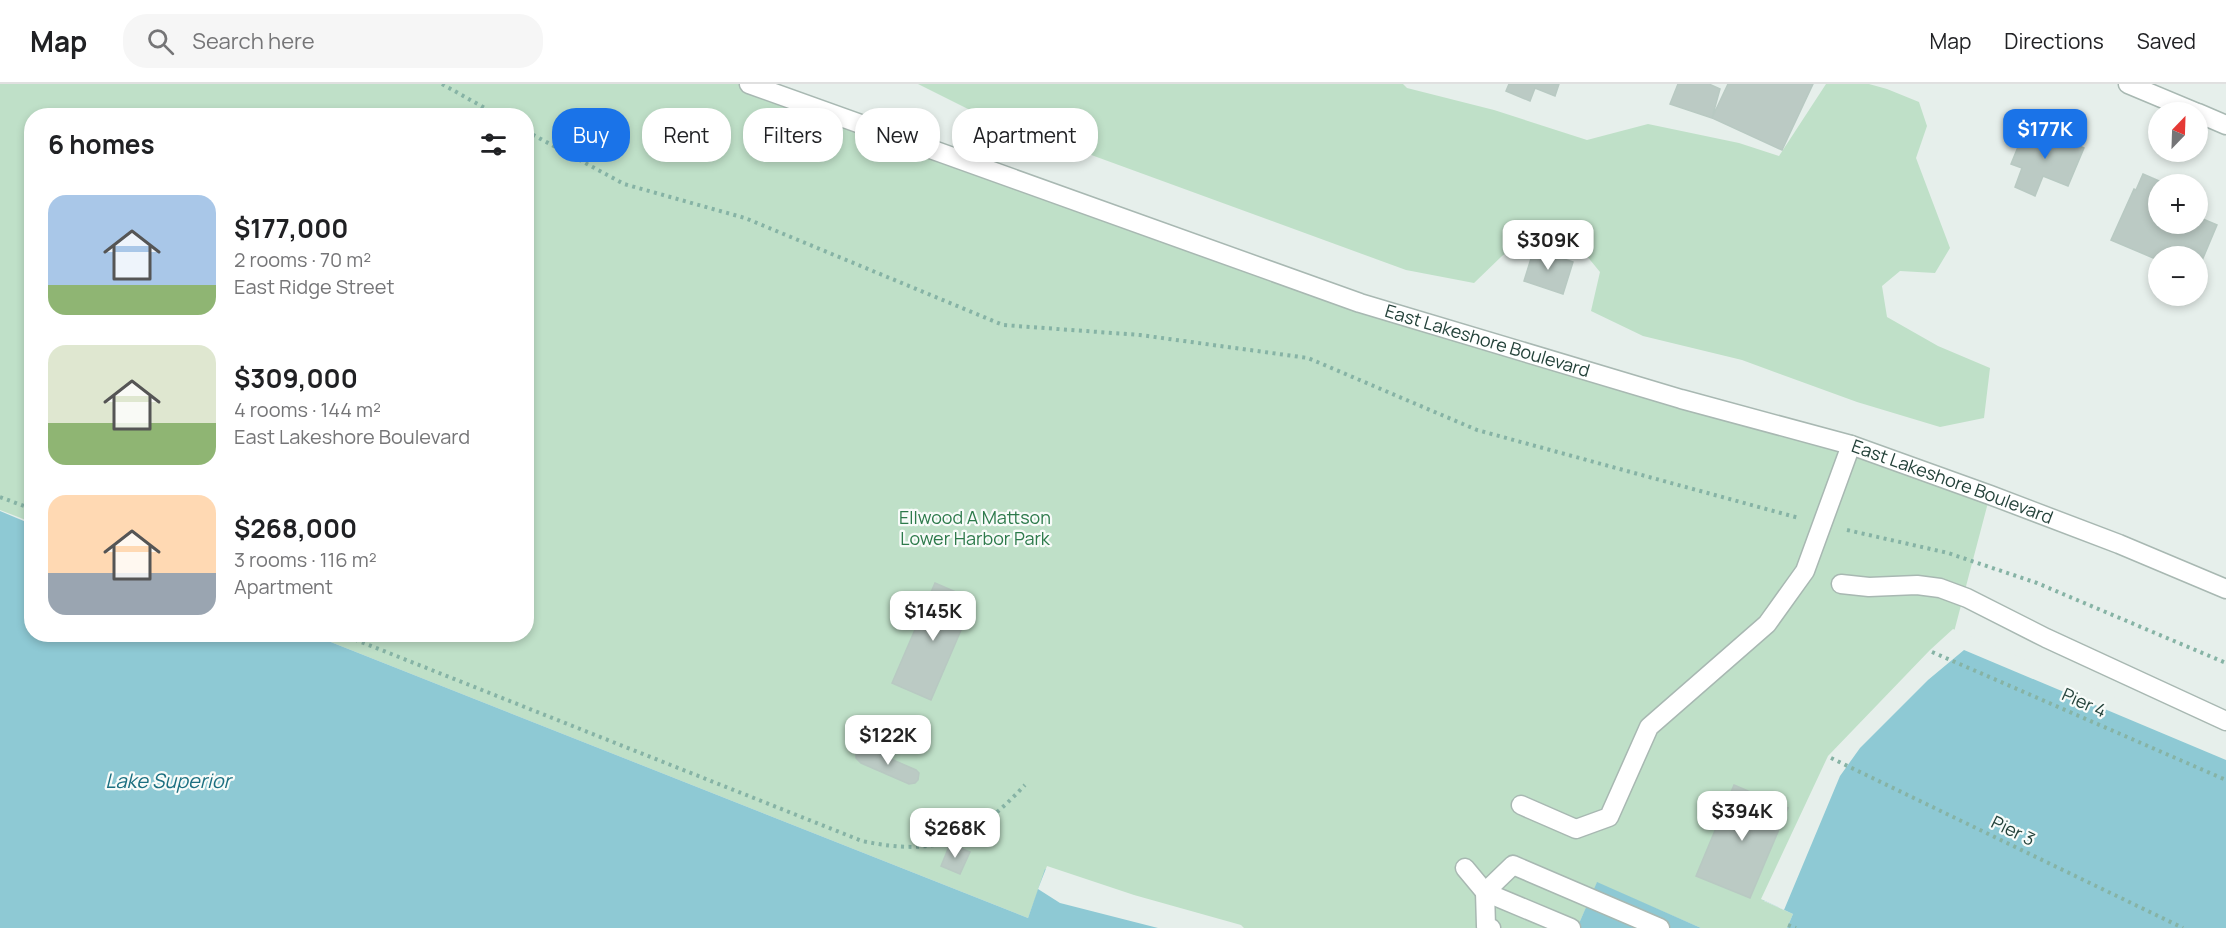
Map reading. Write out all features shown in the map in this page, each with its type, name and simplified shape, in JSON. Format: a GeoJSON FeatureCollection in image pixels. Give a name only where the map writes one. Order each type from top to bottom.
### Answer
{"type":"FeatureCollection","features":[{"type":"Feature","properties":{"kind":"street","name":"East Lakeshore Boulevard"},"geometry":{"type":"LineString","coordinates":[[749,84],[1360,303],[1681,399],[1851,445],[2087,532],[2226,590]]}},
{"type":"Feature","properties":{"kind":"street"},"geometry":{"type":"LineString","coordinates":[[2128,84],[2170,102]]}},
{"type":"Feature","properties":{"kind":"street"},"geometry":{"type":"LineString","coordinates":[[2208,118],[2226,125]]}},
{"type":"Feature","properties":{"kind":"street"},"geometry":{"type":"LineString","coordinates":[[1521,805],[1576,829],[1609,817],[1649,727],[1767,624],[1805,571],[1851,445]]}},
{"type":"Feature","properties":{"kind":"street"},"geometry":{"type":"LineString","coordinates":[[1841,584],[1869,587],[1917,585],[1940,588],[1967,598],[2120,673],[2226,721]]}},
{"type":"Feature","properties":{"kind":"street"},"geometry":{"type":"LineString","coordinates":[[1491,928],[1486,926],[1485,892],[1513,865],[1660,928]]}},
{"type":"Feature","properties":{"kind":"street"},"geometry":{"type":"LineString","coordinates":[[1465,868],[1485,892],[1571,928]]}},
{"type":"Feature","properties":{"kind":"path"},"geometry":{"type":"LineString","coordinates":[[442,84],[485,108]]}},
{"type":"Feature","properties":{"kind":"path"},"geometry":{"type":"LineString","coordinates":[[534,135],[624,184],[745,218],[1003,326],[1140,335],[1308,358],[1477,430],[1822,525],[1948,553],[2037,583],[2226,663]]}},
{"type":"Feature","properties":{"kind":"path"},"geometry":{"type":"LineString","coordinates":[[0,497],[24,507]]}},
{"type":"Feature","properties":{"kind":"path"},"geometry":{"type":"LineString","coordinates":[[361,642],[862,841],[892,847],[934,846],[970,833],[999,812],[1025,785]]}},
{"type":"Feature","properties":{"kind":"path","name":"Pier 4"},"geometry":{"type":"LineString","coordinates":[[1932,652],[2226,780]]}},
{"type":"Feature","properties":{"kind":"path","name":"Pier 3"},"geometry":{"type":"LineString","coordinates":[[1831,758],[2183,928]]}},
{"type":"Feature","properties":{"kind":"path"},"geometry":{"type":"LineString","coordinates":[[1788,925],[1796,928]]}},
{"type":"Feature","properties":{"kind":"green space","name":"Ellwood A Mattson Lower Harbor Park"},"geometry":{"type":"Polygon","coordinates":[[[0,84],[749,84],[816,108],[743,108],[743,162],[843,162],[843,118],[855,122],[855,162],[940,162],[940,152],[952,157],[952,162],[967,162],[1360,303],[1990,495],[1954,632],[1764,901],[1793,914],[1787,928],[1701,928],[1597,883],[1577,928],[1241,928],[1046,869],[1028,918],[331,642],[534,642],[534,108],[24,108],[24,519],[0,510],[0,84]]]}},
{"type":"Feature","properties":{"kind":"green space"},"geometry":{"type":"Polygon","coordinates":[[[918,84],[1403,84],[1407,88],[1494,110],[1587,140],[1648,124],[1739,143],[1779,156],[1826,84],[1869,84],[1887,89],[1919,102],[1927,126],[1916,158],[1950,248],[1935,273],[1900,271],[1882,286],[1887,317],[1938,346],[1990,368],[1984,418],[1940,427],[1857,402],[1742,360],[1643,336],[1591,311],[1600,272],[1577,244],[1536,231],[1502,256],[1474,283],[1406,270],[1098,158],[1098,108],[966,108],[918,84]]]}},
{"type":"Feature","properties":{"kind":"water","name":"Lake Superior"},"geometry":{"type":"Polygon","coordinates":[[[0,511],[24,521],[24,642],[331,642],[1028,918],[1045,869],[1134,898],[1241,928],[0,928],[0,511]]]}},
{"type":"Feature","properties":{"kind":"water"},"geometry":{"type":"Polygon","coordinates":[[[1954,632],[2226,747],[2226,928],[1787,928],[1793,914],[1763,900],[1831,758],[1954,632]]]}},
{"type":"Feature","properties":{"kind":"water"},"geometry":{"type":"Polygon","coordinates":[[[1597,882],[1701,928],[1577,928],[1597,882]]]}},
{"type":"Feature","properties":{"kind":"pier"},"geometry":{"type":"Polygon","coordinates":[[[1953,629],[2226,744],[2226,760],[1964,650],[1928,680],[1860,748],[1840,776],[1784,910],[1761,899],[1828,756],[1953,629]]]}},
{"type":"Feature","properties":{"kind":"pier"},"geometry":{"type":"Polygon","coordinates":[[[1047,866],[1134,895],[1241,925],[1244,928],[1158,928],[1060,903],[1038,889],[1047,866]]]}},
{"type":"Feature","properties":{"kind":"building"},"geometry":{"type":"Polygon","coordinates":[[[1509,84],[1559,84],[1555,96],[1535,88],[1530,101],[1506,91],[1509,84]]]}},
{"type":"Feature","properties":{"kind":"building"},"geometry":{"type":"Polygon","coordinates":[[[1678,84],[1709,84],[1720,89],[1712,118],[1670,104],[1678,84]]]}},
{"type":"Feature","properties":{"kind":"building"},"geometry":{"type":"Polygon","coordinates":[[[1728,84],[1813,84],[1782,150],[1712,118],[1728,84]]]}},
{"type":"Feature","properties":{"kind":"building"},"geometry":{"type":"Polygon","coordinates":[[[2027,125],[2084,148],[2068,186],[2043,176],[2035,196],[2015,187],[2022,168],[2011,164],[2027,125]]]}},
{"type":"Feature","properties":{"kind":"building"},"geometry":{"type":"Polygon","coordinates":[[[2143,174],[2148,176],[2148,234],[2208,234],[2208,221],[2217,225],[2208,246],[2148,246],[2148,256],[2111,240],[2134,189],[2136,190],[2143,174]]]}},
{"type":"Feature","properties":{"kind":"building"},"geometry":{"type":"Polygon","coordinates":[[[1534,249],[1573,262],[1563,294],[1524,281],[1534,249]]]}},
{"type":"Feature","properties":{"kind":"building"},"geometry":{"type":"Polygon","coordinates":[[[935,583],[974,600],[931,700],[892,683],[935,583]]]}},
{"type":"Feature","properties":{"kind":"building"},"geometry":{"type":"Polygon","coordinates":[[[866,748],[916,770],[919,773],[918,780],[909,784],[861,763],[856,758],[856,754],[860,749],[866,748]]]}},
{"type":"Feature","properties":{"kind":"building"},"geometry":{"type":"Polygon","coordinates":[[[1734,785],[1788,808],[1750,898],[1696,876],[1734,785]]]}},
{"type":"Feature","properties":{"kind":"building"},"geometry":{"type":"Polygon","coordinates":[[[950,844],[970,852],[960,874],[941,866],[950,844]]]}}]}
